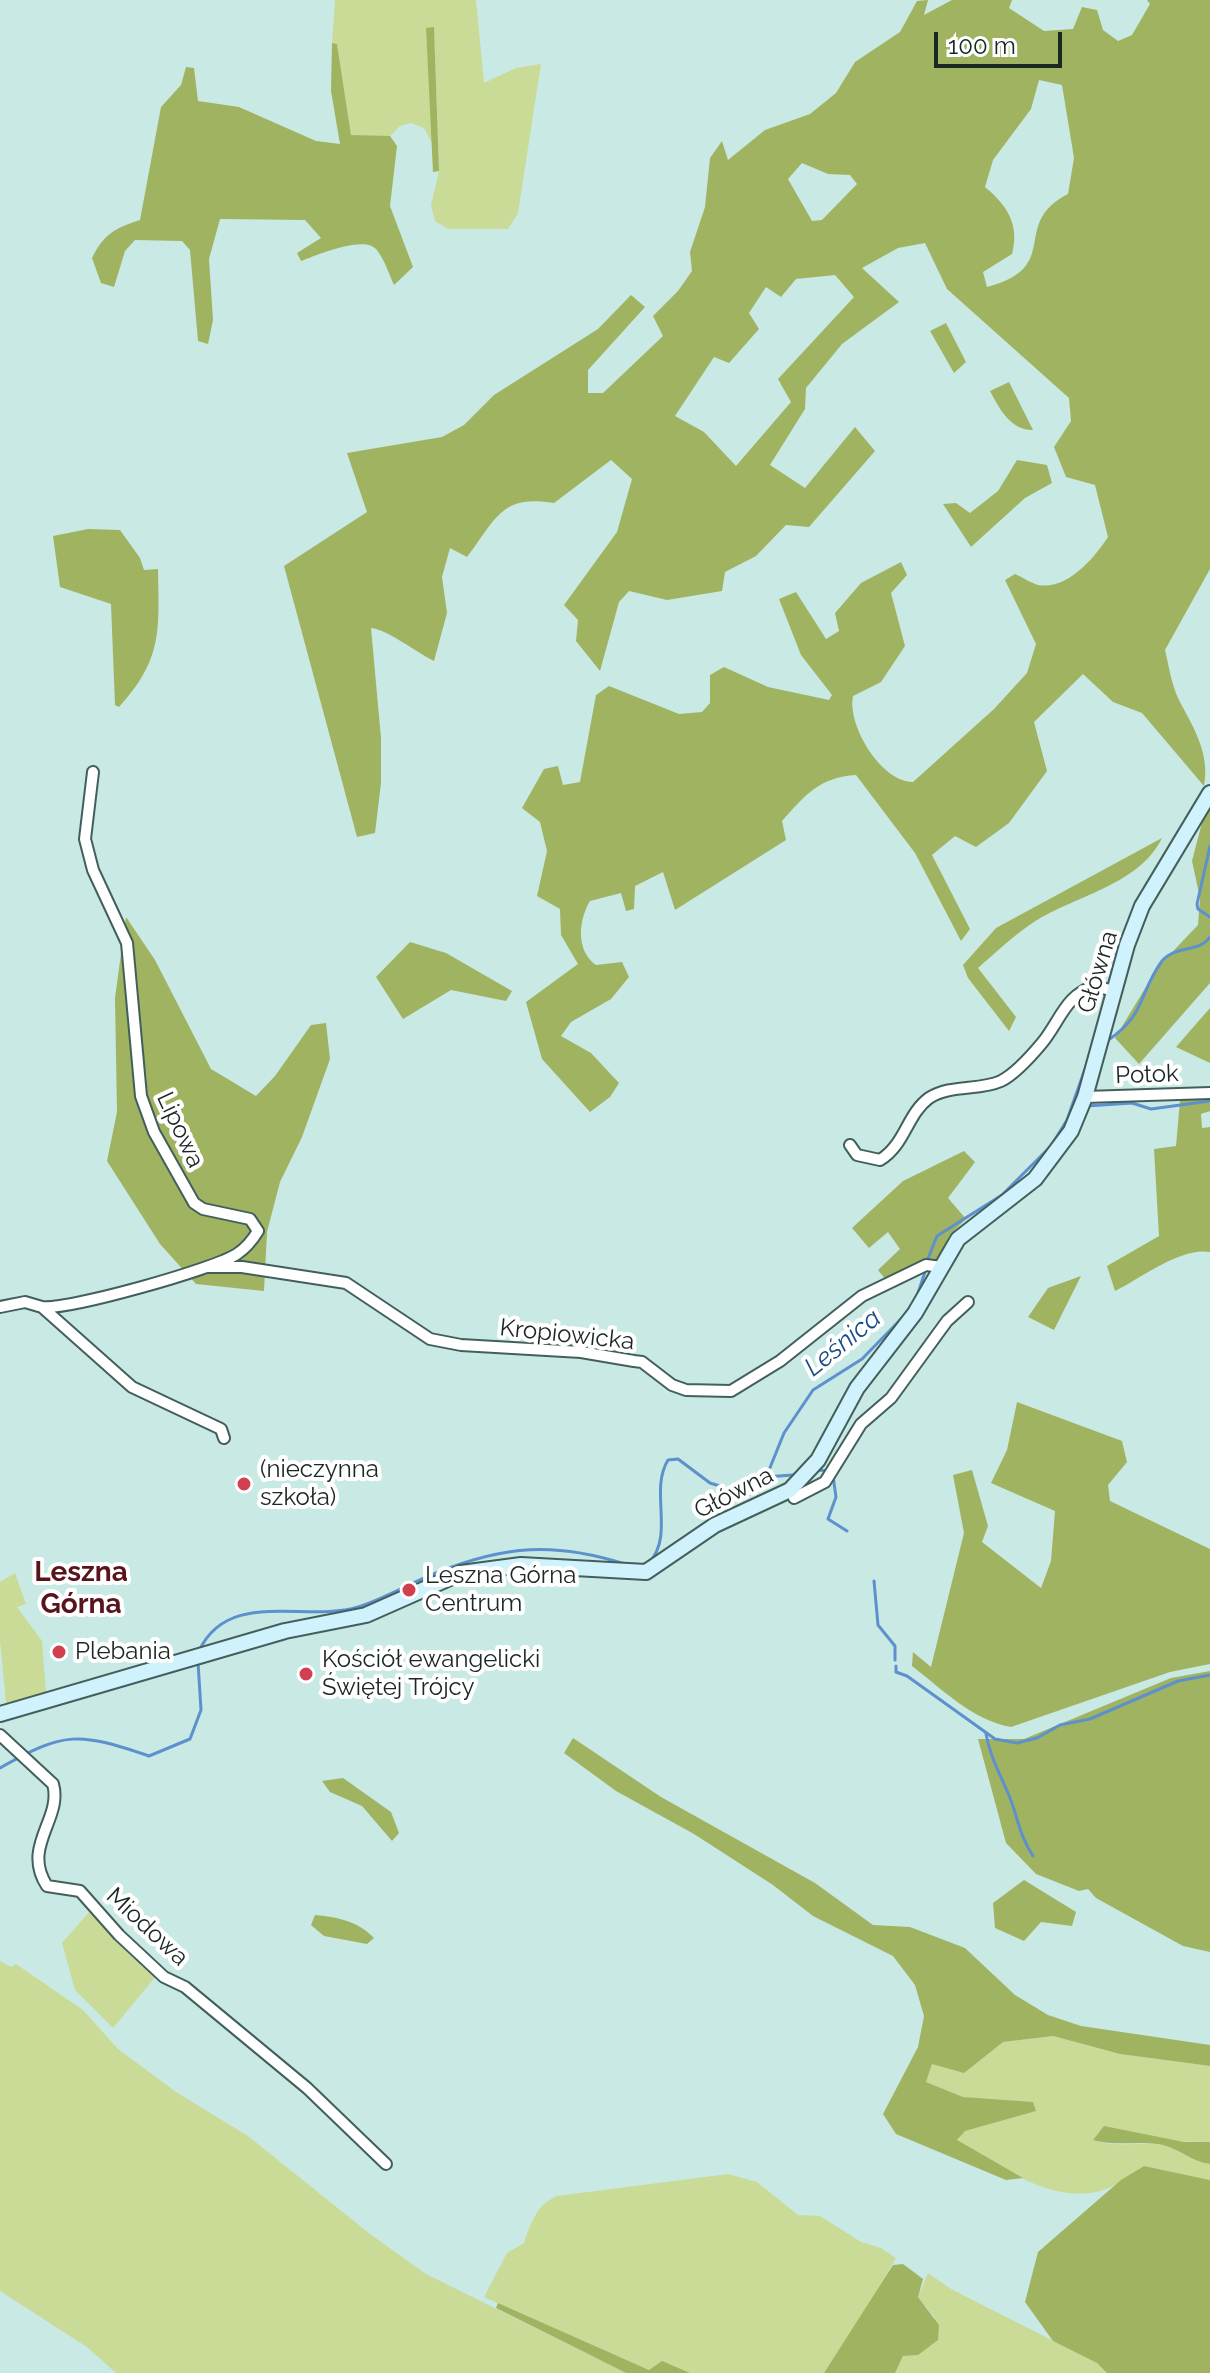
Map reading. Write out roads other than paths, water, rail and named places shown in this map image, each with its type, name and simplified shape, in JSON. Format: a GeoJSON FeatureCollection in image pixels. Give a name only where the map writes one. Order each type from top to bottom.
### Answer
{"type":"FeatureCollection","features":[{"type":"Feature","properties":{"kind":"street","name":"Lipowa"},"geometry":{"type":"LineString","coordinates":[[0,1307],[25,1302],[42,1307],[82,1304],[207,1267],[236,1255],[258,1231],[250,1219],[203,1209],[194,1203],[147,1116],[137,1064],[127,943],[93,870],[85,839],[93,772]]}},
{"type":"Feature","properties":{"kind":"street","name":"Główna"},"geometry":{"type":"LineString","coordinates":[[0,1714],[285,1631],[366,1615],[444,1579],[480,1569],[530,1565],[646,1572],[715,1525],[790,1490],[805,1477],[857,1388],[915,1313],[958,1239],[1035,1179],[1071,1131],[1085,1097],[1114,991],[1142,906],[1210,793]]}},
{"type":"Feature","properties":{"kind":"street"},"geometry":{"type":"LineString","coordinates":[[850,1145],[857,1155],[880,1160],[900,1142],[928,1099],[941,1093],[1001,1081],[1042,1043],[1070,999],[1095,986],[1114,991]]}},
{"type":"Feature","properties":{"kind":"street","name":"Potok"},"geometry":{"type":"LineString","coordinates":[[1085,1097],[1210,1093]]}},
{"type":"Feature","properties":{"kind":"street","name":"Kropiowicka"},"geometry":{"type":"LineString","coordinates":[[207,1267],[242,1267],[346,1283],[430,1339],[461,1345],[581,1352],[642,1362],[672,1385],[722,1392],[731,1391],[771,1367],[862,1296],[926,1265],[942,1267]]}},
{"type":"Feature","properties":{"kind":"street"},"geometry":{"type":"LineString","coordinates":[[794,1498],[825,1482],[861,1424],[891,1398],[947,1321],[968,1302]]}},
{"type":"Feature","properties":{"kind":"street"},"geometry":{"type":"LineString","coordinates":[[42,1307],[132,1387],[221,1429],[224,1438]]}},
{"type":"Feature","properties":{"kind":"street","name":"Miodowa"},"geometry":{"type":"LineString","coordinates":[[0,1735],[48,1777],[56,1795],[44,1829],[37,1864],[47,1886],[80,1891],[164,1977],[185,1987],[307,2088],[386,2164]]}},
{"type":"Feature","properties":{"kind":"waterway","name":"Leśnica"},"geometry":{"type":"LineString","coordinates":[[1210,846],[1197,904],[1198,909],[1210,917]]}},
{"type":"Feature","properties":{"kind":"waterway","name":"Leśnica"},"geometry":{"type":"LineString","coordinates":[[1107,1041],[1136,1013],[1162,961],[1173,953],[1200,945],[1210,937]]}},
{"type":"Feature","properties":{"kind":"waterway","name":"Leśnica"},"geometry":{"type":"LineString","coordinates":[[927,1261],[937,1236],[1002,1195],[1051,1146],[1067,1120],[1091,1052]]}},
{"type":"Feature","properties":{"kind":"waterway"},"geometry":{"type":"LineString","coordinates":[[1087,1106],[1132,1103],[1151,1109],[1210,1101]]}},
{"type":"Feature","properties":{"kind":"waterway","name":"Leśnica"},"geometry":{"type":"LineString","coordinates":[[917,1296],[926,1269]]}},
{"type":"Feature","properties":{"kind":"waterway","name":"Leśnica"},"geometry":{"type":"LineString","coordinates":[[641,1565],[649,1563],[657,1552],[661,1526],[661,1485],[668,1460],[678,1459],[710,1483],[749,1495],[763,1485],[784,1433],[813,1390],[862,1359],[902,1318]]}},
{"type":"Feature","properties":{"kind":"waterway"},"geometry":{"type":"LineString","coordinates":[[819,1470],[828,1471]]}},
{"type":"Feature","properties":{"kind":"waterway"},"geometry":{"type":"LineString","coordinates":[[765,1477],[793,1475]]}},
{"type":"Feature","properties":{"kind":"waterway"},"geometry":{"type":"LineString","coordinates":[[833,1476],[836,1497],[828,1519],[847,1531]]}},
{"type":"Feature","properties":{"kind":"waterway","name":"Leśnica"},"geometry":{"type":"LineString","coordinates":[[199,1651],[212,1632],[229,1620],[270,1611],[315,1612],[358,1607],[436,1573],[508,1552],[576,1552],[625,1564]]}},
{"type":"Feature","properties":{"kind":"waterway"},"geometry":{"type":"LineString","coordinates":[[874,1581],[878,1625],[895,1646],[895,1660]]}},
{"type":"Feature","properties":{"kind":"waterway","name":"Leśnica"},"geometry":{"type":"LineString","coordinates":[[0,1768],[41,1747],[72,1739],[88,1739],[149,1756],[190,1739],[201,1710],[198,1662]]}},
{"type":"Feature","properties":{"kind":"waterway"},"geometry":{"type":"LineString","coordinates":[[896,1666],[896,1672],[907,1676],[995,1739],[1017,1743],[1037,1738],[1060,1725],[1090,1719],[1178,1681],[1210,1675]]}},
{"type":"Feature","properties":{"kind":"waterway"},"geometry":{"type":"LineString","coordinates":[[986,1734],[992,1757],[1033,1856]]}},
{"type":"Feature","properties":{"kind":"place","name":"(nieczynna szkoła)"},"geometry":{"type":"Point","coordinates":[244,1484]}},
{"type":"Feature","properties":{"kind":"place","name":"Leszna Górna Centrum"},"geometry":{"type":"Point","coordinates":[409,1590]}},
{"type":"Feature","properties":{"kind":"place","name":"Plebania"},"geometry":{"type":"Point","coordinates":[59,1652]}},
{"type":"Feature","properties":{"kind":"place","name":"Kościół ewangelicki Świętej Trójcy"},"geometry":{"type":"Point","coordinates":[306,1674]}},
{"type":"Feature","properties":{"kind":"district","name":"Leszna Górna"},"geometry":{"type":"Point","coordinates":[81,1589]}}]}
